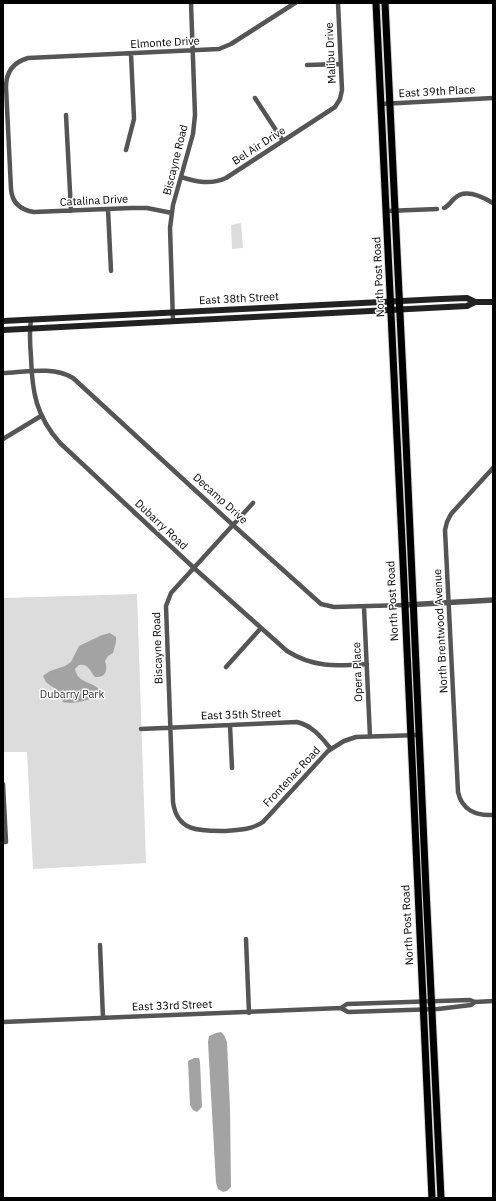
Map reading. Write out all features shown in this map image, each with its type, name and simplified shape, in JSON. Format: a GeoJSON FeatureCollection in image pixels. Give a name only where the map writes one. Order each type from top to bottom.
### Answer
{"type":"FeatureCollection","features":[{"type":"Feature","properties":{"kind":"main road","name":"North Post Road"},"geometry":{"type":"LineString","coordinates":[[376,3],[409,605],[419,735],[441,1198]]}},
{"type":"Feature","properties":{"kind":"main road","name":"North Post Road"},"geometry":{"type":"LineString","coordinates":[[384,3],[400,301],[409,605],[411,735],[432,1198]]}},
{"type":"Feature","properties":{"kind":"main road","name":"East 38th Street"},"geometry":{"type":"LineString","coordinates":[[3,321],[468,298],[475,302]]}},
{"type":"Feature","properties":{"kind":"main road","name":"East 38th Street"},"geometry":{"type":"LineString","coordinates":[[3,330],[400,310],[467,306],[475,302],[493,302]]}},
{"type":"Feature","properties":{"kind":"street","name":"Biscayne Road"},"geometry":{"type":"LineString","coordinates":[[173,321],[169,239],[172,213],[195,120],[191,3]]}},
{"type":"Feature","properties":{"kind":"street","name":"Elmonte Drive"},"geometry":{"type":"LineString","coordinates":[[18,205],[12,196],[10,189],[6,85],[7,77],[12,68],[24,59],[213,50],[227,46],[295,3]]}},
{"type":"Feature","properties":{"kind":"street","name":"Malibu Drive"},"geometry":{"type":"LineString","coordinates":[[338,3],[342,90],[339,101]]}},
{"type":"Feature","properties":{"kind":"street"},"geometry":{"type":"LineString","coordinates":[[126,150],[134,115],[131,54]]}},
{"type":"Feature","properties":{"kind":"street"},"geometry":{"type":"LineString","coordinates":[[307,65],[341,64]]}},
{"type":"Feature","properties":{"kind":"street"},"geometry":{"type":"LineString","coordinates":[[255,98],[283,141]]}},
{"type":"Feature","properties":{"kind":"street","name":"East 39th Place"},"geometry":{"type":"LineString","coordinates":[[381,104],[493,98]]}},
{"type":"Feature","properties":{"kind":"street","name":"Bel Air Drive"},"geometry":{"type":"LineString","coordinates":[[181,177],[201,182],[220,180],[330,111],[339,101]]}},
{"type":"Feature","properties":{"kind":"street"},"geometry":{"type":"LineString","coordinates":[[66,115],[71,211]]}},
{"type":"Feature","properties":{"kind":"street"},"geometry":{"type":"LineString","coordinates":[[444,208],[450,205],[456,196],[464,194],[481,196],[493,203]]}},
{"type":"Feature","properties":{"kind":"street","name":"Catalina Drive"},"geometry":{"type":"LineString","coordinates":[[18,205],[24,210],[34,212],[147,208],[172,213]]}},
{"type":"Feature","properties":{"kind":"street"},"geometry":{"type":"LineString","coordinates":[[108,209],[111,271]]}},
{"type":"Feature","properties":{"kind":"street"},"geometry":{"type":"LineString","coordinates":[[387,211],[437,209]]}},
{"type":"Feature","properties":{"kind":"street","name":"Dubarry Road"},"geometry":{"type":"LineString","coordinates":[[31,320],[31,371],[34,397],[41,416],[60,443],[194,568],[287,651],[306,661],[318,664],[332,666],[367,664]]}},
{"type":"Feature","properties":{"kind":"street","name":"Decamp Drive"},"geometry":{"type":"LineString","coordinates":[[3,373],[55,371],[65,373],[73,378],[321,604],[334,607],[409,605]]}},
{"type":"Feature","properties":{"kind":"street"},"geometry":{"type":"LineString","coordinates":[[3,439],[41,416]]}},
{"type":"Feature","properties":{"kind":"street","name":"North Brentwood Avenue"},"geometry":{"type":"LineString","coordinates":[[493,468],[451,514],[447,522],[446,530],[458,790],[461,802],[467,808],[478,814],[493,815]]}},
{"type":"Feature","properties":{"kind":"street","name":"Biscayne Road"},"geometry":{"type":"LineString","coordinates":[[182,822],[176,813],[173,802],[166,606],[171,592],[253,503]]}},
{"type":"Feature","properties":{"kind":"street"},"geometry":{"type":"LineString","coordinates":[[409,605],[493,600]]}},
{"type":"Feature","properties":{"kind":"street","name":"Opera Place"},"geometry":{"type":"LineString","coordinates":[[364,607],[370,737]]}},
{"type":"Feature","properties":{"kind":"street"},"geometry":{"type":"LineString","coordinates":[[226,667],[261,628]]}},
{"type":"Feature","properties":{"kind":"street","name":"East 35th Street"},"geometry":{"type":"LineString","coordinates":[[141,729],[300,723],[314,730],[331,749]]}},
{"type":"Feature","properties":{"kind":"street"},"geometry":{"type":"LineString","coordinates":[[230,725],[232,768]]}},
{"type":"Feature","properties":{"kind":"street","name":"Frontenac Road"},"geometry":{"type":"LineString","coordinates":[[182,822],[191,829],[202,831],[244,830],[254,827],[263,822],[331,749],[344,740],[360,736],[419,735]]}},
{"type":"Feature","properties":{"kind":"street"},"geometry":{"type":"LineString","coordinates":[[3,784],[5,842]]}},
{"type":"Feature","properties":{"kind":"street"},"geometry":{"type":"LineString","coordinates":[[246,939],[248,1012]]}},
{"type":"Feature","properties":{"kind":"street"},"geometry":{"type":"LineString","coordinates":[[100,945],[102,1018]]}},
{"type":"Feature","properties":{"kind":"street","name":"East 33rd Street"},"geometry":{"type":"LineString","coordinates":[[341,1008],[348,1012],[423,1005],[431,1001],[493,1001]]}},
{"type":"Feature","properties":{"kind":"street","name":"East 33rd Street"},"geometry":{"type":"LineString","coordinates":[[3,1022],[341,1008],[347,1004],[423,1005],[432,1009],[471,1005],[475,1002]]}},
{"type":"Feature","properties":{"kind":"green space"},"geometry":{"type":"Polygon","coordinates":[[[241,223],[243,248],[232,249],[231,225],[241,223]]]}},
{"type":"Feature","properties":{"kind":"green space","name":"Dubarry Park"},"geometry":{"type":"Polygon","coordinates":[[[137,594],[146,863],[33,869],[27,752],[3,752],[3,598],[137,594]]]}},
{"type":"Feature","properties":{"kind":"shaded area"},"geometry":{"type":"Polygon","coordinates":[[[110,633],[116,637],[116,642],[113,653],[108,656],[105,661],[106,670],[104,675],[95,677],[85,665],[79,665],[75,669],[82,680],[100,690],[99,695],[81,702],[63,702],[61,694],[46,682],[43,676],[50,671],[65,666],[71,662],[79,646],[102,635],[110,633]]]}},
{"type":"Feature","properties":{"kind":"shaded area"},"geometry":{"type":"Polygon","coordinates":[[[221,1032],[227,1042],[231,1187],[227,1191],[223,1192],[218,1189],[216,1183],[208,1042],[209,1036],[221,1032]]]}},
{"type":"Feature","properties":{"kind":"shaded area"},"geometry":{"type":"Polygon","coordinates":[[[194,1058],[199,1058],[200,1062],[202,1107],[197,1112],[193,1110],[190,1105],[188,1061],[194,1058]]]}}]}
